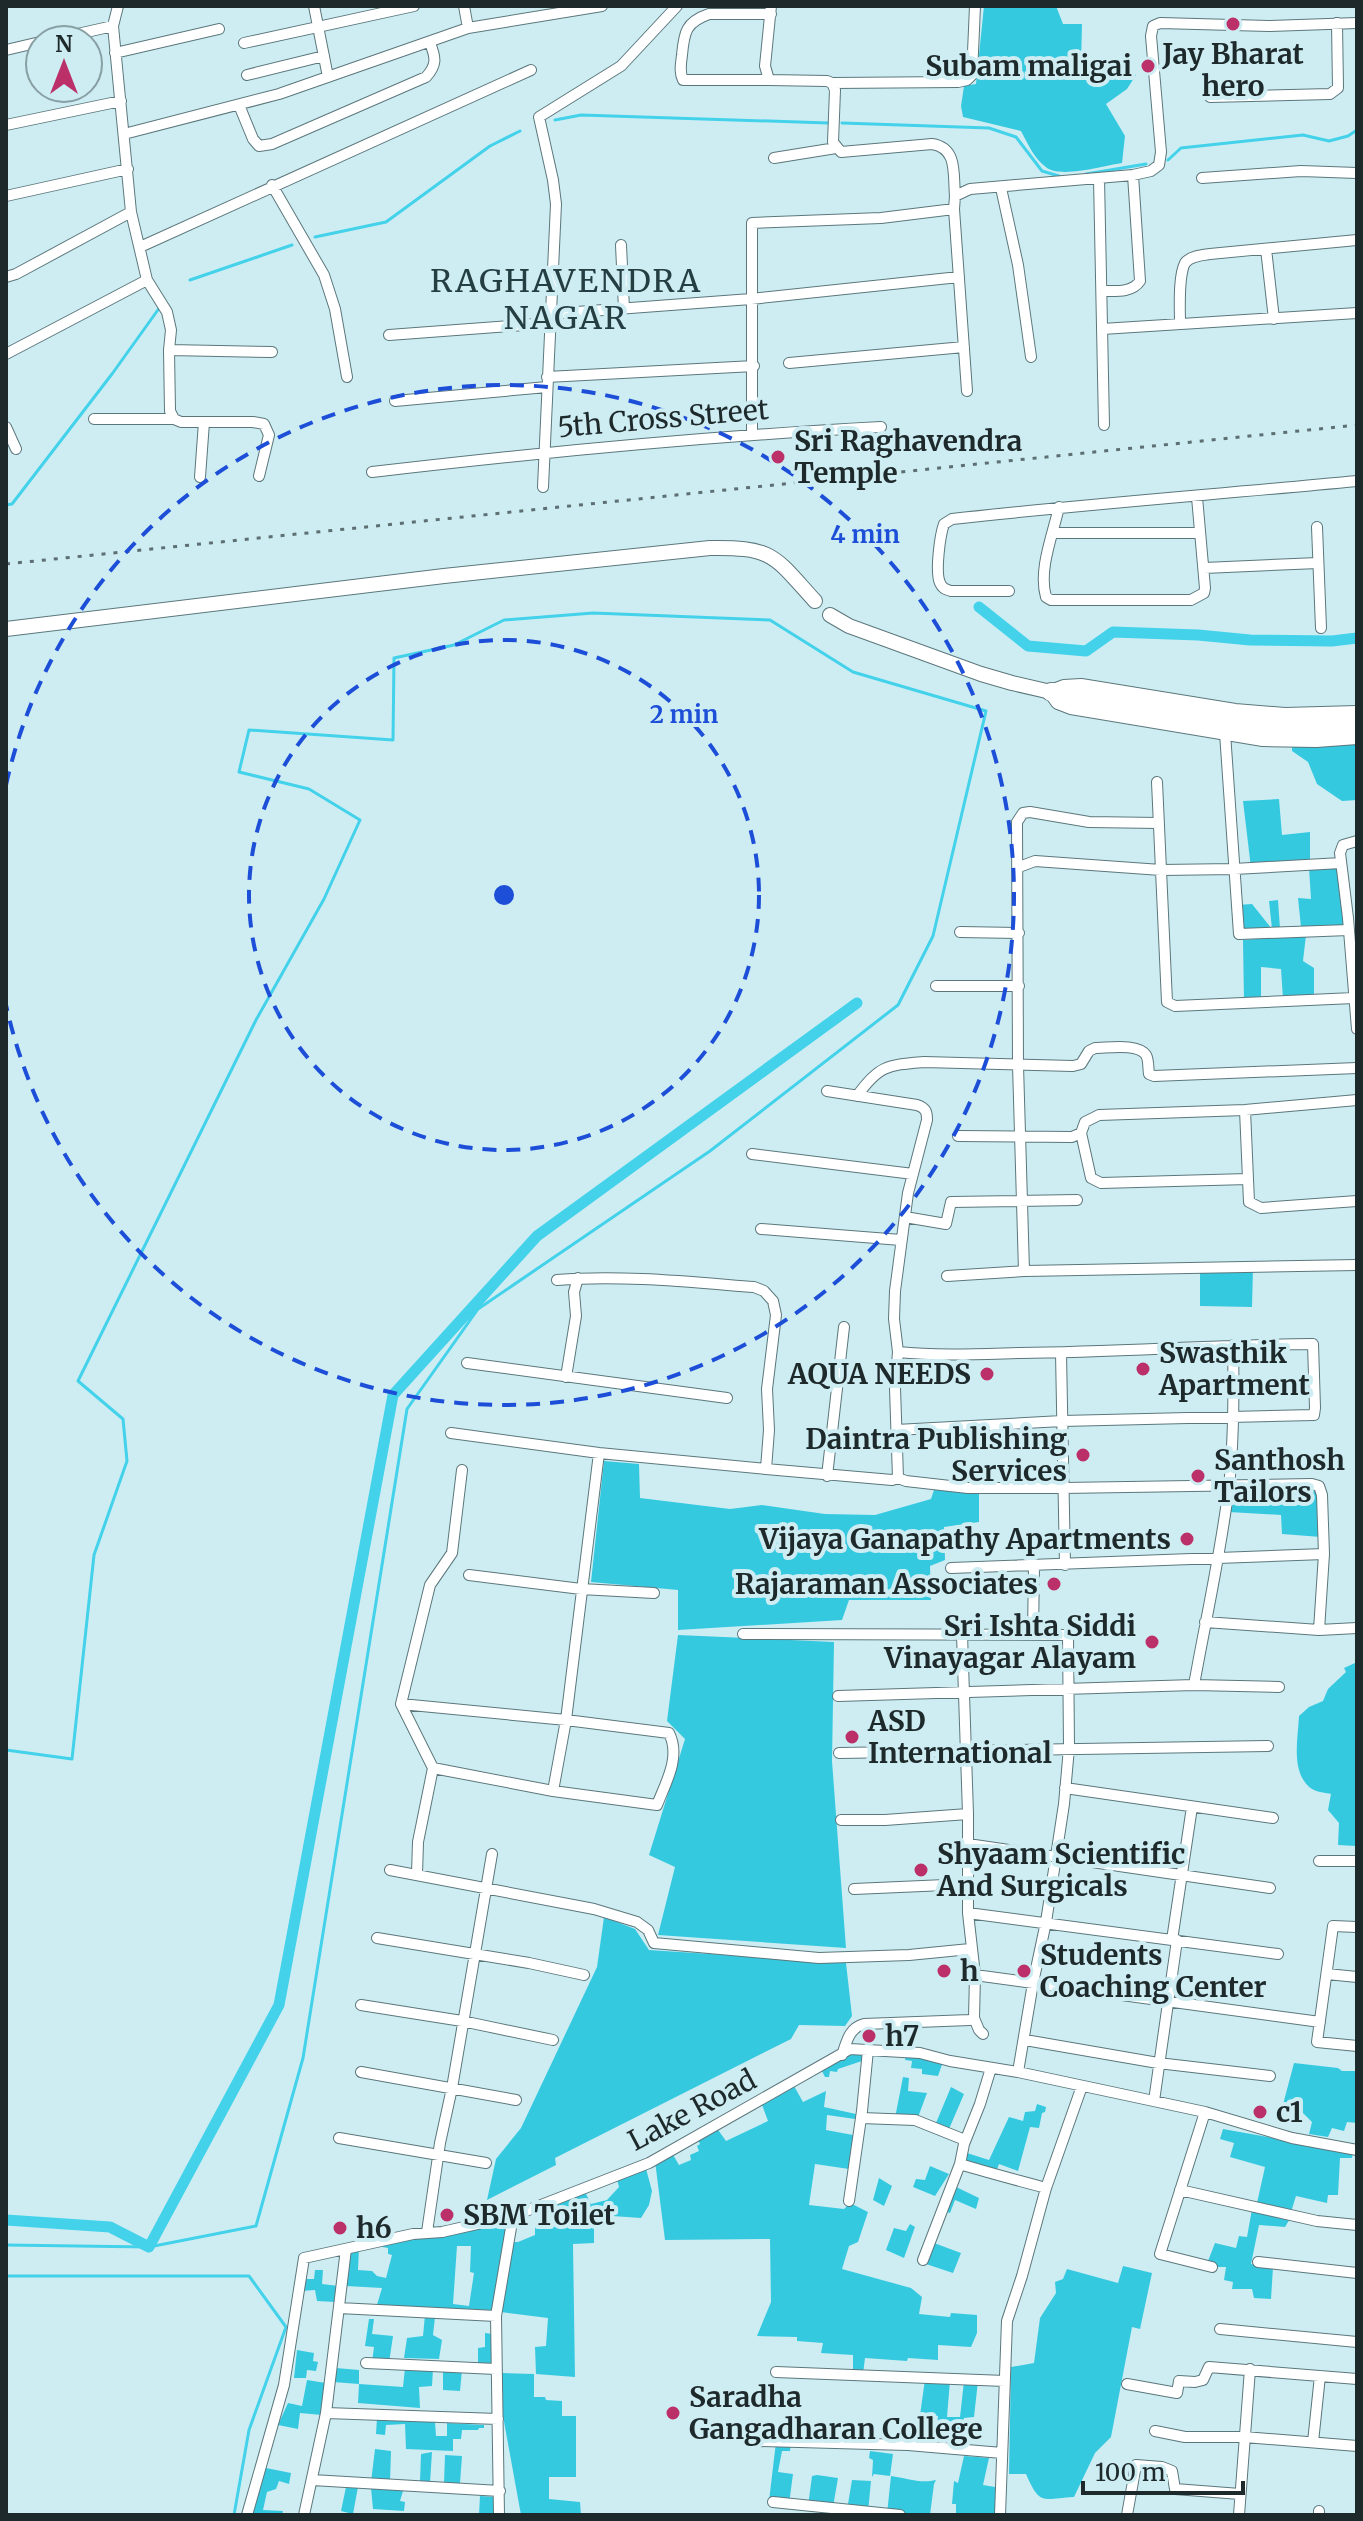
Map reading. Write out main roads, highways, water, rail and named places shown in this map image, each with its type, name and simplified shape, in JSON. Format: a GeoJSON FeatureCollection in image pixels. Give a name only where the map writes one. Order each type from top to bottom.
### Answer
{"type":"FeatureCollection","features":[{"type":"Feature","properties":{"kind":"highway"},"geometry":{"type":"LineString","coordinates":[[1051,692],[1264,727],[1357,725]]}},
{"type":"Feature","properties":{"kind":"waterway"},"geometry":{"type":"LineString","coordinates":[[555,120],[581,115],[828,123]]}},
{"type":"Feature","properties":{"kind":"waterway"},"geometry":{"type":"LineString","coordinates":[[842,123],[989,128],[1016,137],[1042,171],[1059,176]]}},
{"type":"Feature","properties":{"kind":"waterway"},"geometry":{"type":"LineString","coordinates":[[1168,160],[1181,148],[1303,135],[1329,141],[1357,130]]}},
{"type":"Feature","properties":{"kind":"waterway"},"geometry":{"type":"LineString","coordinates":[[315,237],[386,222],[490,146],[520,131]]}},
{"type":"Feature","properties":{"kind":"waterway"},"geometry":{"type":"LineString","coordinates":[[1086,174],[1146,164]]}},
{"type":"Feature","properties":{"kind":"waterway"},"geometry":{"type":"LineString","coordinates":[[190,280],[292,245]]}},
{"type":"Feature","properties":{"kind":"waterway"},"geometry":{"type":"LineString","coordinates":[[6,505],[12,504],[160,307]]}},
{"type":"Feature","properties":{"kind":"waterway"},"geometry":{"type":"LineString","coordinates":[[979,607],[1028,646],[1086,651],[1113,632],[1250,640],[1332,641],[1357,638]]}},
{"type":"Feature","properties":{"kind":"waterway"},"geometry":{"type":"LineString","coordinates":[[6,1750],[72,1759],[94,1555],[127,1461],[123,1419],[78,1381],[256,1020],[324,899],[360,820],[309,789],[239,772],[249,730],[393,740],[394,658],[454,645],[504,620],[593,613],[770,620],[853,672],[986,711],[933,936],[898,1005],[710,1151],[478,1309],[407,1409],[303,2058],[256,2226],[149,2247],[6,2245]]}},
{"type":"Feature","properties":{"kind":"waterway"},"geometry":{"type":"LineString","coordinates":[[6,2220],[110,2227],[149,2247],[279,2005],[393,1395],[537,1236],[857,1003]]}},
{"type":"Feature","properties":{"kind":"waterway"},"geometry":{"type":"LineString","coordinates":[[6,2276],[249,2276],[286,2327],[249,2430],[234,2515]]}},
{"type":"Feature","properties":{"kind":"railway"},"geometry":{"type":"LineString","coordinates":[[6,564],[1357,425]]}},
{"type":"Feature","properties":{"kind":"place","name":"Jay Bharat hero"},"geometry":{"type":"Point","coordinates":[1233,24]}},
{"type":"Feature","properties":{"kind":"place","name":"Subam maligai"},"geometry":{"type":"Point","coordinates":[1148,66]}},
{"type":"Feature","properties":{"kind":"place","name":"Sri Raghavendra Temple"},"geometry":{"type":"Point","coordinates":[778,457]}},
{"type":"Feature","properties":{"kind":"place","name":"Swasthik Apartment"},"geometry":{"type":"Point","coordinates":[1143,1369]}},
{"type":"Feature","properties":{"kind":"place","name":"AQUA NEEDS"},"geometry":{"type":"Point","coordinates":[987,1374]}},
{"type":"Feature","properties":{"kind":"place","name":"Daintra Publishing Services"},"geometry":{"type":"Point","coordinates":[1083,1455]}},
{"type":"Feature","properties":{"kind":"place","name":"Santhosh Tailors"},"geometry":{"type":"Point","coordinates":[1198,1476]}},
{"type":"Feature","properties":{"kind":"place","name":"Vijaya Ganapathy Apartments"},"geometry":{"type":"Point","coordinates":[1187,1539]}},
{"type":"Feature","properties":{"kind":"place","name":"Rajaraman Associates"},"geometry":{"type":"Point","coordinates":[1054,1584]}},
{"type":"Feature","properties":{"kind":"place","name":"Sri Ishta Siddi Vinayagar Alayam"},"geometry":{"type":"Point","coordinates":[1152,1642]}},
{"type":"Feature","properties":{"kind":"place","name":"ASD International"},"geometry":{"type":"Point","coordinates":[852,1737]}},
{"type":"Feature","properties":{"kind":"place","name":"Shyaam Scientific And Surgicals"},"geometry":{"type":"Point","coordinates":[921,1870]}},
{"type":"Feature","properties":{"kind":"place","name":"h"},"geometry":{"type":"Point","coordinates":[944,1971]}},
{"type":"Feature","properties":{"kind":"place","name":"Students Coaching Center"},"geometry":{"type":"Point","coordinates":[1024,1971]}},
{"type":"Feature","properties":{"kind":"place","name":"h7"},"geometry":{"type":"Point","coordinates":[869,2036]}},
{"type":"Feature","properties":{"kind":"place","name":"c1"},"geometry":{"type":"Point","coordinates":[1260,2112]}},
{"type":"Feature","properties":{"kind":"place","name":"SBM Toilet"},"geometry":{"type":"Point","coordinates":[447,2215]}},
{"type":"Feature","properties":{"kind":"place","name":"h6"},"geometry":{"type":"Point","coordinates":[340,2228]}},
{"type":"Feature","properties":{"kind":"place","name":"Saradha Gangadharan College"},"geometry":{"type":"Point","coordinates":[673,2413]}},
{"type":"Feature","properties":{"kind":"district","name":"RAGHAVENDRA NAGAR"},"geometry":{"type":"Point","coordinates":[566,300]}}]}
